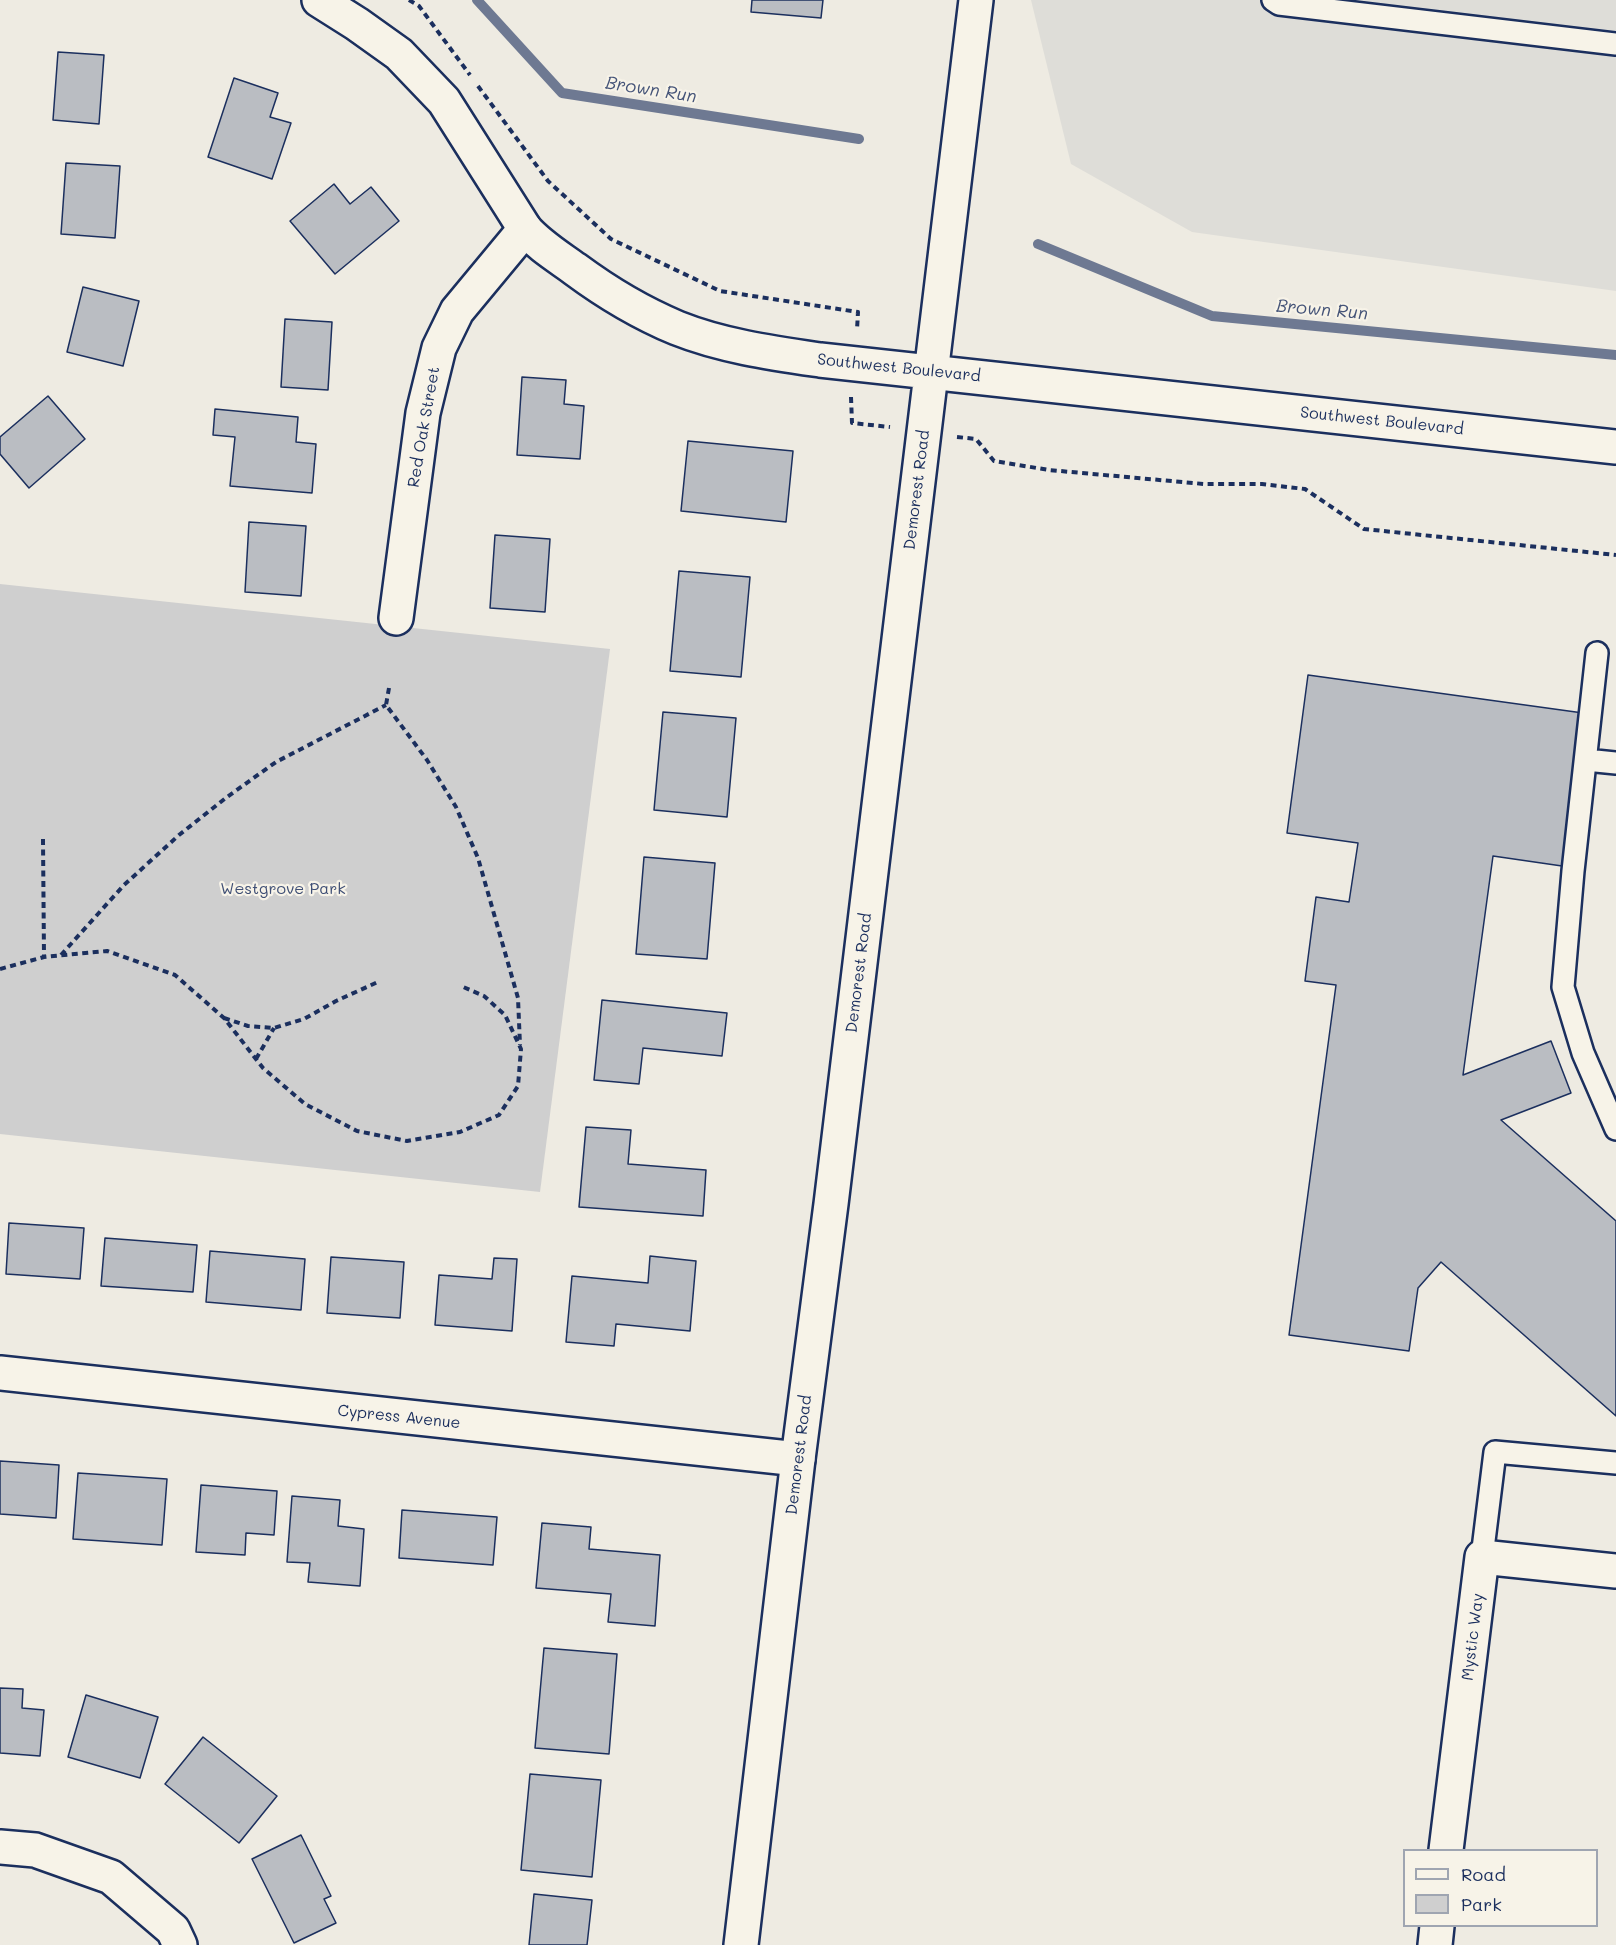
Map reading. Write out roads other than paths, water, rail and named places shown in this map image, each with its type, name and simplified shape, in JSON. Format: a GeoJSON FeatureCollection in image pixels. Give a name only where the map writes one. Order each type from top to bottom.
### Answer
{"type":"FeatureCollection","features":[{"type":"Feature","properties":{"kind":"street","name":"Southwest Boulevard"},"geometry":{"type":"LineString","coordinates":[[318,0],[399,54],[444,101],[525,229],[536,241],[604,291],[678,328],[774,354],[1616,447]]}},
{"type":"Feature","properties":{"kind":"street","name":"Demorest Road"},"geometry":{"type":"LineString","coordinates":[[741,1945],[976,0]]}},
{"type":"Feature","properties":{"kind":"street","name":"Red Oak Street"},"geometry":{"type":"LineString","coordinates":[[396,618],[423,413],[439,348],[457,311],[525,229]]}},
{"type":"Feature","properties":{"kind":"street","name":"Cypress Avenue"},"geometry":{"type":"LineString","coordinates":[[0,1373],[798,1459]]}},
{"type":"Feature","properties":{"kind":"street"},"geometry":{"type":"LineString","coordinates":[[1482,1557],[1616,1571]]}},
{"type":"Feature","properties":{"kind":"street","name":"Mystic Way"},"geometry":{"type":"LineString","coordinates":[[1446,1849],[1482,1557]]}},
{"type":"Feature","properties":{"kind":"street"},"geometry":{"type":"LineString","coordinates":[[0,1847],[35,1850],[111,1877],[177,1938]]}},
{"type":"Feature","properties":{"kind":"street"},"geometry":{"type":"LineString","coordinates":[[1435,1945],[1437,1927]]}},
{"type":"Feature","properties":{"kind":"lane"},"geometry":{"type":"LineString","coordinates":[[1273,0],[1280,4],[1616,44]]}},
{"type":"Feature","properties":{"kind":"lane"},"geometry":{"type":"LineString","coordinates":[[1597,653],[1563,987],[1583,1053],[1616,1129]]}},
{"type":"Feature","properties":{"kind":"lane"},"geometry":{"type":"LineString","coordinates":[[1586,760],[1616,763]]}},
{"type":"Feature","properties":{"kind":"lane"},"geometry":{"type":"LineString","coordinates":[[1482,1557],[1495,1452],[1616,1463]]}},
{"type":"Feature","properties":{"kind":"waterway","name":"Brown Run"},"geometry":{"type":"LineString","coordinates":[[477,0],[562,93],[859,139]]}},
{"type":"Feature","properties":{"kind":"waterway","name":"Brown Run"},"geometry":{"type":"LineString","coordinates":[[1038,244],[1212,316],[1616,355]]}},
{"type":"Feature","properties":{"kind":"park label","name":"Westgrove Park"},"geometry":{"type":"Point","coordinates":[283,889]}}]}
